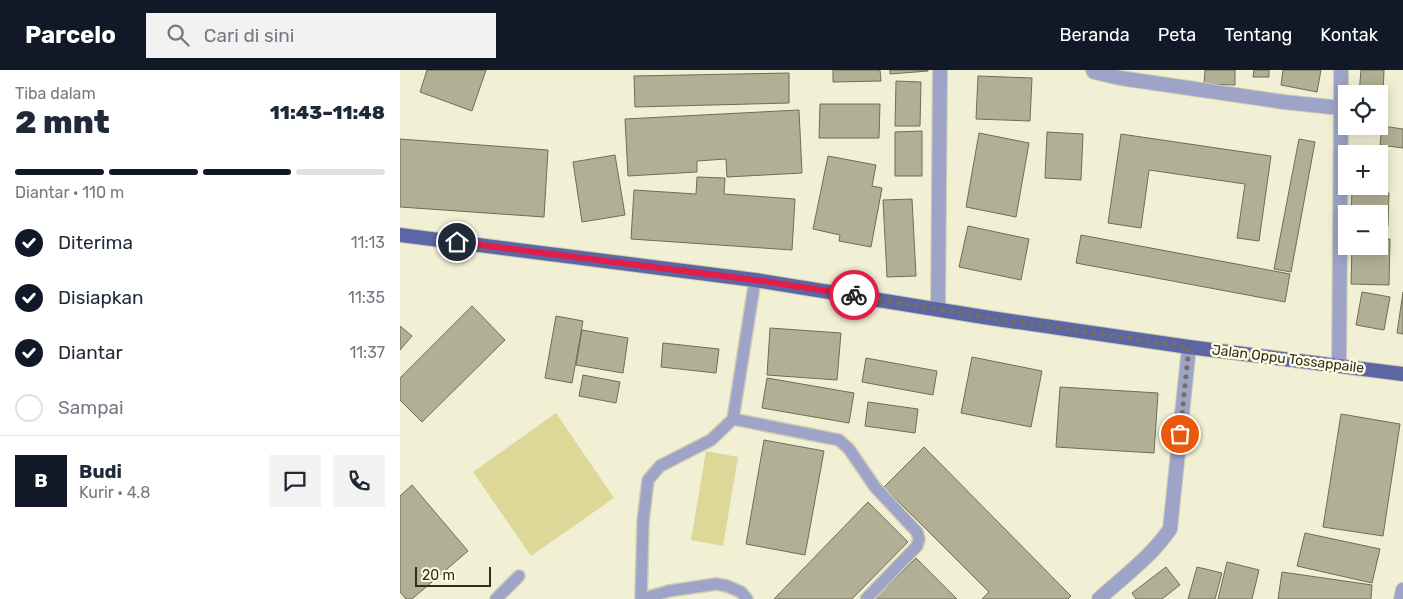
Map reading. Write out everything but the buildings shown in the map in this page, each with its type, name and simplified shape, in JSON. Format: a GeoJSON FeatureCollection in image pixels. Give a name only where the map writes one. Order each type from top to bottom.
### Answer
{"type":"FeatureCollection","features":[{"type":"Feature","properties":{"kind":"main road","name":"Jalan Oppu Tossappaile"},"geometry":{"type":"LineString","coordinates":[[400,235],[755,280],[990,318],[1189,347],[1403,374]]}},
{"type":"Feature","properties":{"kind":"street"},"geometry":{"type":"LineString","coordinates":[[938,309],[940,70]]}},
{"type":"Feature","properties":{"kind":"street"},"geometry":{"type":"LineString","coordinates":[[1093,70],[1104,76],[1284,102],[1338,108]]}},
{"type":"Feature","properties":{"kind":"street"},"geometry":{"type":"LineString","coordinates":[[1341,70],[1341,85]]}},
{"type":"Feature","properties":{"kind":"street"},"geometry":{"type":"LineString","coordinates":[[1339,365],[1340,135]]}},
{"type":"Feature","properties":{"kind":"street"},"geometry":{"type":"LineString","coordinates":[[1099,599],[1163,540],[1170,529],[1189,347]]}},
{"type":"Feature","properties":{"kind":"street"},"geometry":{"type":"LineString","coordinates":[[1401,599],[1403,590]]}},
{"type":"Feature","properties":{"kind":"lane"},"geometry":{"type":"LineString","coordinates":[[747,599],[741,592],[716,584],[669,591],[641,599],[643,522],[648,480],[660,466],[711,440],[733,420],[755,280]]}},
{"type":"Feature","properties":{"kind":"lane"},"geometry":{"type":"LineString","coordinates":[[733,420],[839,440],[849,450],[875,488],[917,532],[919,539],[917,546],[866,599]]}},
{"type":"Feature","properties":{"kind":"lane"},"geometry":{"type":"LineString","coordinates":[[496,599],[519,576]]}},
{"type":"Feature","properties":{"kind":"shaded area"},"geometry":{"type":"Polygon","coordinates":[[[556,413],[614,498],[531,556],[473,472],[556,413]]]}},
{"type":"Feature","properties":{"kind":"shaded area"},"geometry":{"type":"Polygon","coordinates":[[[706,451],[738,457],[723,546],[691,540],[706,451]]]}},
{"type":"Feature","properties":{"kind":"way so far"},"geometry":{"type":"LineString","coordinates":[[854,295],[990,318],[1189,347],[1180,434]]}},
{"type":"Feature","properties":{"kind":"route"},"geometry":{"type":"LineString","coordinates":[[457,242],[755,280],[854,295]]}}]}
